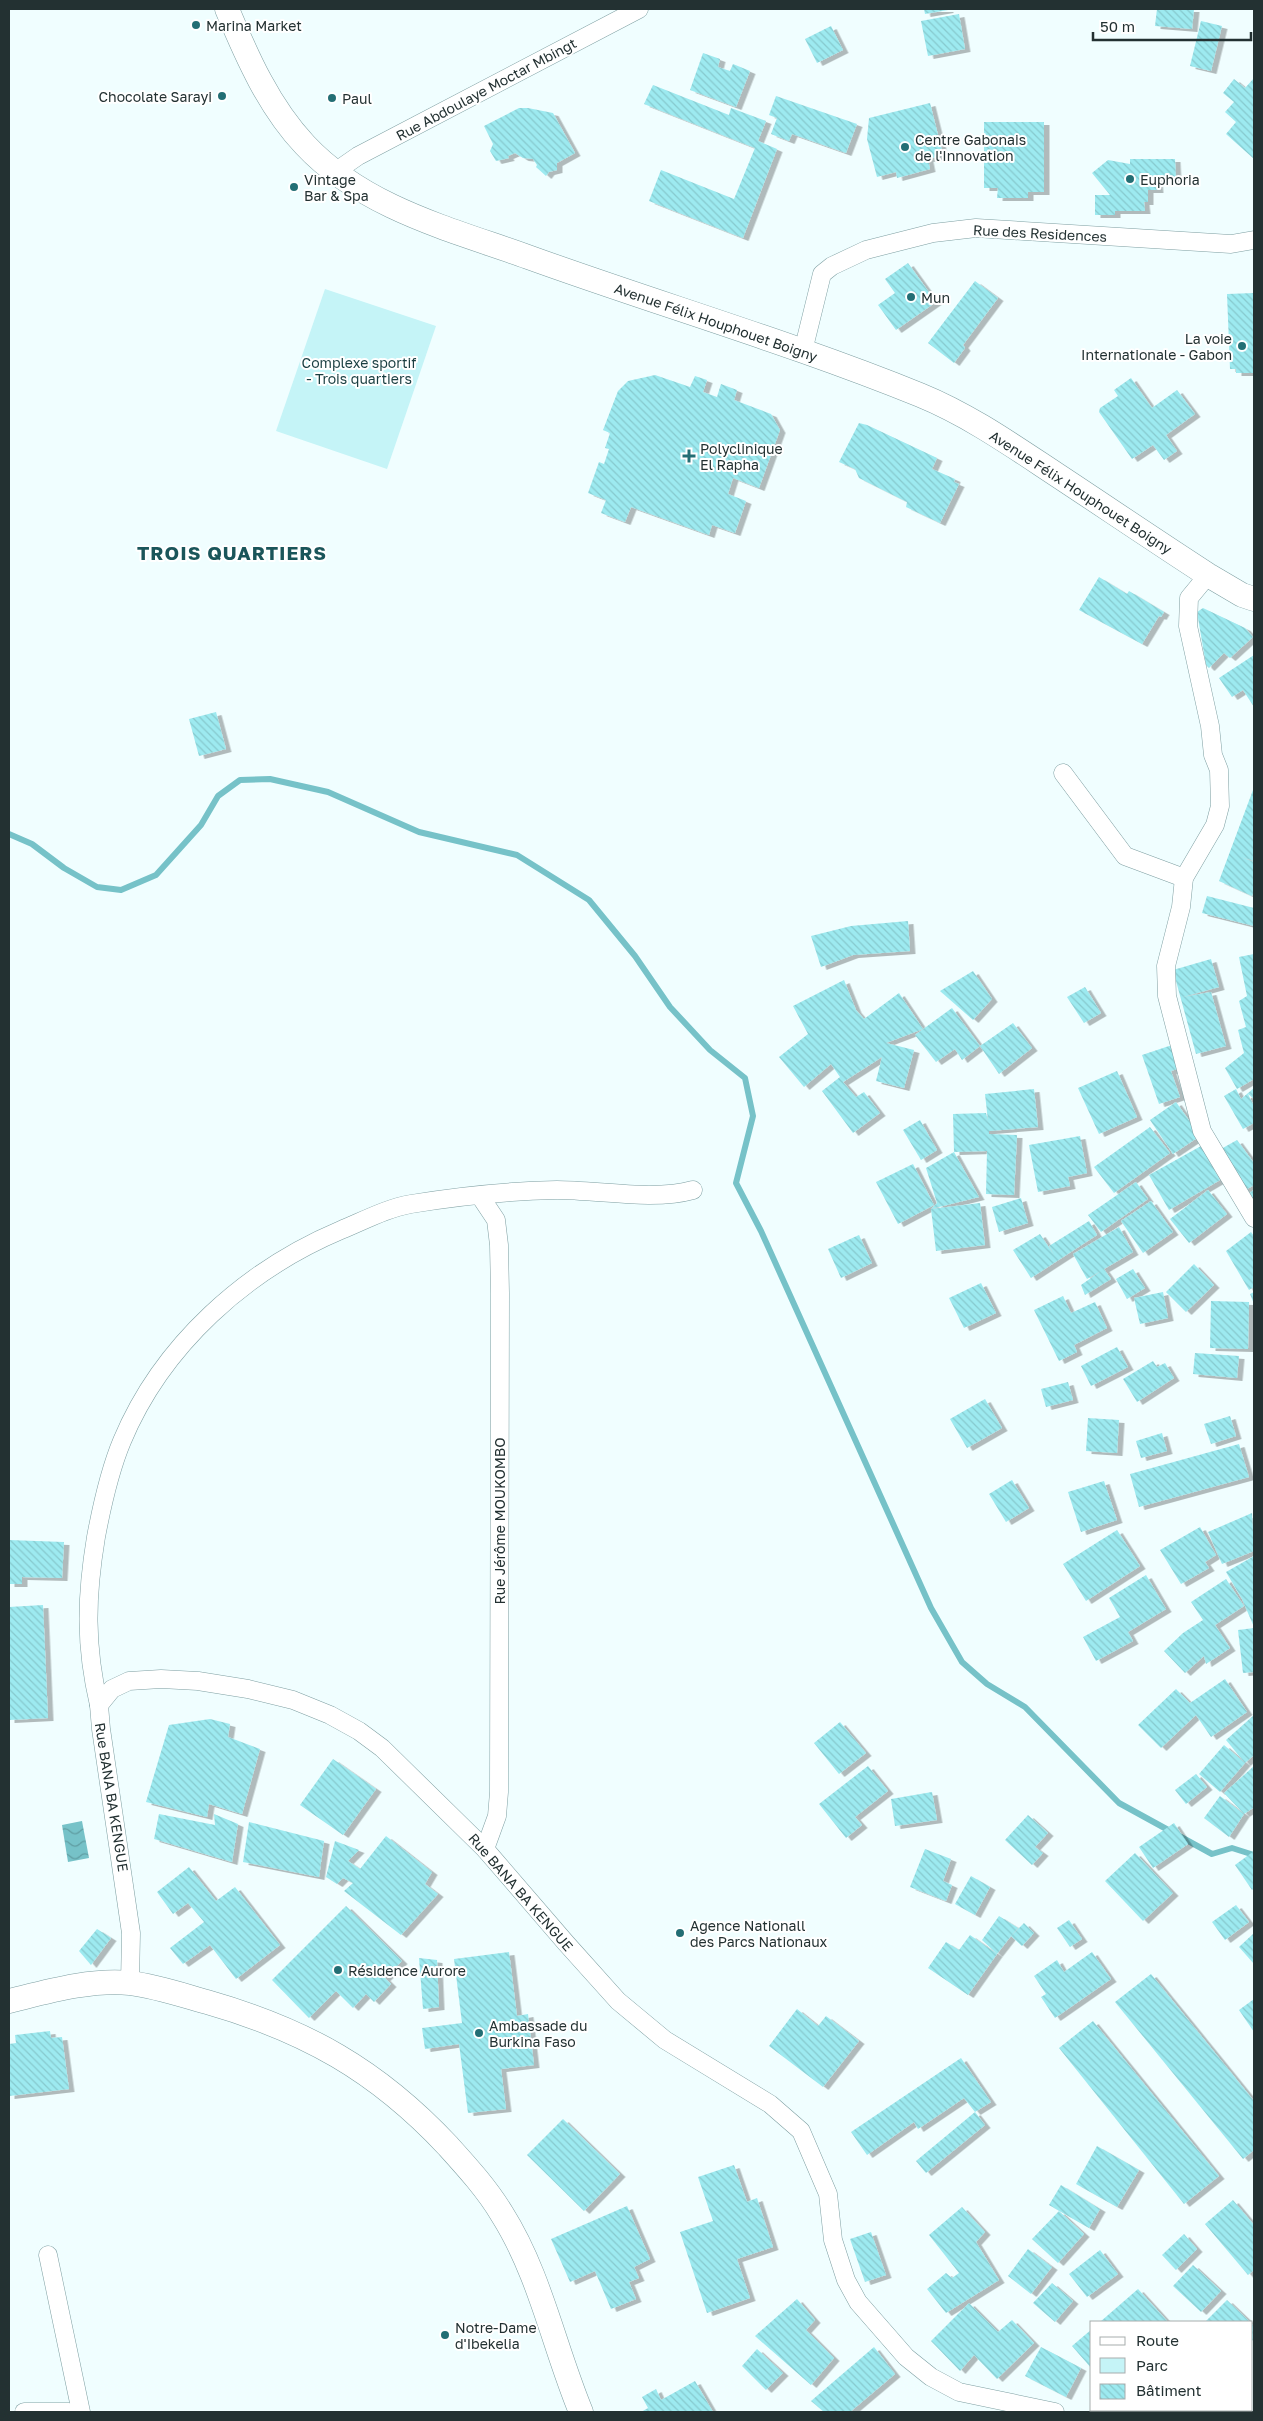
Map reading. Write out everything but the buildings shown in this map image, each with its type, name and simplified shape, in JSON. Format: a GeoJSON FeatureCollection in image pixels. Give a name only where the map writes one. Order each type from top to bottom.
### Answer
{"type":"FeatureCollection","features":[{"type":"Feature","properties":{"kind":"main road","name":"Avenue Félix Houphouet Boigny"},"geometry":{"type":"LineString","coordinates":[[227,9],[253,68],[276,107],[306,146],[335,172],[365,193],[407,214],[594,281],[803,350],[923,396],[998,436],[1208,575],[1242,595],[1254,599]]}},
{"type":"Feature","properties":{"kind":"main road"},"geometry":{"type":"LineString","coordinates":[[9,2002],[97,1984],[130,1983],[222,2006],[292,2032],[349,2062],[389,2090],[423,2120],[480,2183],[502,2214],[523,2253],[581,2412]]}},
{"type":"Feature","properties":{"kind":"street","name":"Rue Abdoulaye Moctar Mbingt"},"geometry":{"type":"LineString","coordinates":[[335,172],[358,156],[639,9]]}},
{"type":"Feature","properties":{"kind":"street","name":"Rue des Residences"},"geometry":{"type":"LineString","coordinates":[[803,350],[822,274],[832,266],[866,250],[910,238],[976,228],[1231,244],[1254,240]]}},
{"type":"Feature","properties":{"kind":"street"},"geometry":{"type":"LineString","coordinates":[[1208,575],[1189,598],[1188,626],[1210,726],[1213,755],[1219,770],[1220,806],[1215,825],[1184,878],[1182,907],[1166,966],[1167,996],[1202,1131],[1254,1218]]}},
{"type":"Feature","properties":{"kind":"street"},"geometry":{"type":"LineString","coordinates":[[1064,774],[1125,856],[1184,878]]}},
{"type":"Feature","properties":{"kind":"street"},"geometry":{"type":"LineString","coordinates":[[100,1705],[90,1660],[87,1606],[90,1574],[100,1517],[111,1473],[122,1441],[148,1393],[169,1361],[196,1330],[225,1302],[249,1282],[284,1258],[324,1237],[408,1205],[480,1196],[559,1190],[668,1195],[693,1190]]}},
{"type":"Feature","properties":{"kind":"street","name":"Rue Jérôme MOUKOMBO"},"geometry":{"type":"LineString","coordinates":[[480,1196],[496,1220],[499,1245],[500,1293],[499,1792],[497,1816],[486,1849]]}},
{"type":"Feature","properties":{"kind":"street","name":"Rue BANA BA KENGUE"},"geometry":{"type":"LineString","coordinates":[[130,1983],[131,1933],[101,1729],[100,1705],[112,1689],[129,1681],[161,1678],[198,1681],[248,1689],[293,1700],[337,1719],[359,1731],[382,1748],[486,1849],[566,1944],[618,2000],[665,2040],[770,2104],[801,2131],[828,2194],[833,2240],[846,2280],[858,2302],[906,2357],[932,2377],[959,2392],[1055,2412]]}},
{"type":"Feature","properties":{"kind":"street"},"geometry":{"type":"LineString","coordinates":[[48,2255],[82,2412]]}},
{"type":"Feature","properties":{"kind":"street"},"geometry":{"type":"LineString","coordinates":[[24,2412],[69,2412]]}},
{"type":"Feature","properties":{"kind":"green space","name":"Complexe sportif - Trois quartiers"},"geometry":{"type":"Polygon","coordinates":[[[325,289],[436,326],[387,469],[276,431],[325,289]]]}},
{"type":"Feature","properties":{"kind":"water"},"geometry":{"type":"Polygon","coordinates":[[[82,1821],[89,1858],[68,1862],[62,1825],[82,1821]]]}},
{"type":"Feature","properties":{"kind":"waterway"},"geometry":{"type":"LineString","coordinates":[[9,834],[32,844],[64,868],[97,887],[121,890],[156,875],[201,825],[218,796],[240,780],[270,779],[328,792],[419,832],[517,855],[589,900],[635,956],[670,1007],[710,1050],[745,1078],[753,1116],[736,1183],[761,1231],[931,1608],[962,1662],[987,1684],[1025,1707],[1119,1803],[1212,1854],[1232,1848],[1254,1855]]}},
{"type":"Feature","properties":{"kind":"place","name":"Marina Market"},"geometry":{"type":"Point","coordinates":[196,25]}},
{"type":"Feature","properties":{"kind":"place","name":"Chocolate Sarayi"},"geometry":{"type":"Point","coordinates":[222,96]}},
{"type":"Feature","properties":{"kind":"place","name":"Paul"},"geometry":{"type":"Point","coordinates":[332,98]}},
{"type":"Feature","properties":{"kind":"place","name":"Centre Gabonais de l'Innovation"},"geometry":{"type":"Point","coordinates":[905,147]}},
{"type":"Feature","properties":{"kind":"place","name":"Euphoria"},"geometry":{"type":"Point","coordinates":[1130,179]}},
{"type":"Feature","properties":{"kind":"place","name":"Vintage Bar & Spa"},"geometry":{"type":"Point","coordinates":[294,187]}},
{"type":"Feature","properties":{"kind":"place","name":"Mun"},"geometry":{"type":"Point","coordinates":[911,297]}},
{"type":"Feature","properties":{"kind":"place","name":"La voie Internationale - Gabon"},"geometry":{"type":"Point","coordinates":[1242,346]}},
{"type":"Feature","properties":{"kind":"place","name":"Polyclinique El Rapha"},"geometry":{"type":"Point","coordinates":[689,456]}},
{"type":"Feature","properties":{"kind":"place","name":"Agence Nationall des Parcs Nationaux"},"geometry":{"type":"Point","coordinates":[680,1933]}},
{"type":"Feature","properties":{"kind":"place","name":"Résidence Aurore"},"geometry":{"type":"Point","coordinates":[338,1970]}},
{"type":"Feature","properties":{"kind":"place","name":"Ambassade du Burkina Faso"},"geometry":{"type":"Point","coordinates":[479,2033]}},
{"type":"Feature","properties":{"kind":"place","name":"Notre-Dame d'Ibekelia"},"geometry":{"type":"Point","coordinates":[445,2335]}},
{"type":"Feature","properties":{"kind":"district","name":"TROIS QUARTIERS"},"geometry":{"type":"Point","coordinates":[232,552]}}]}
